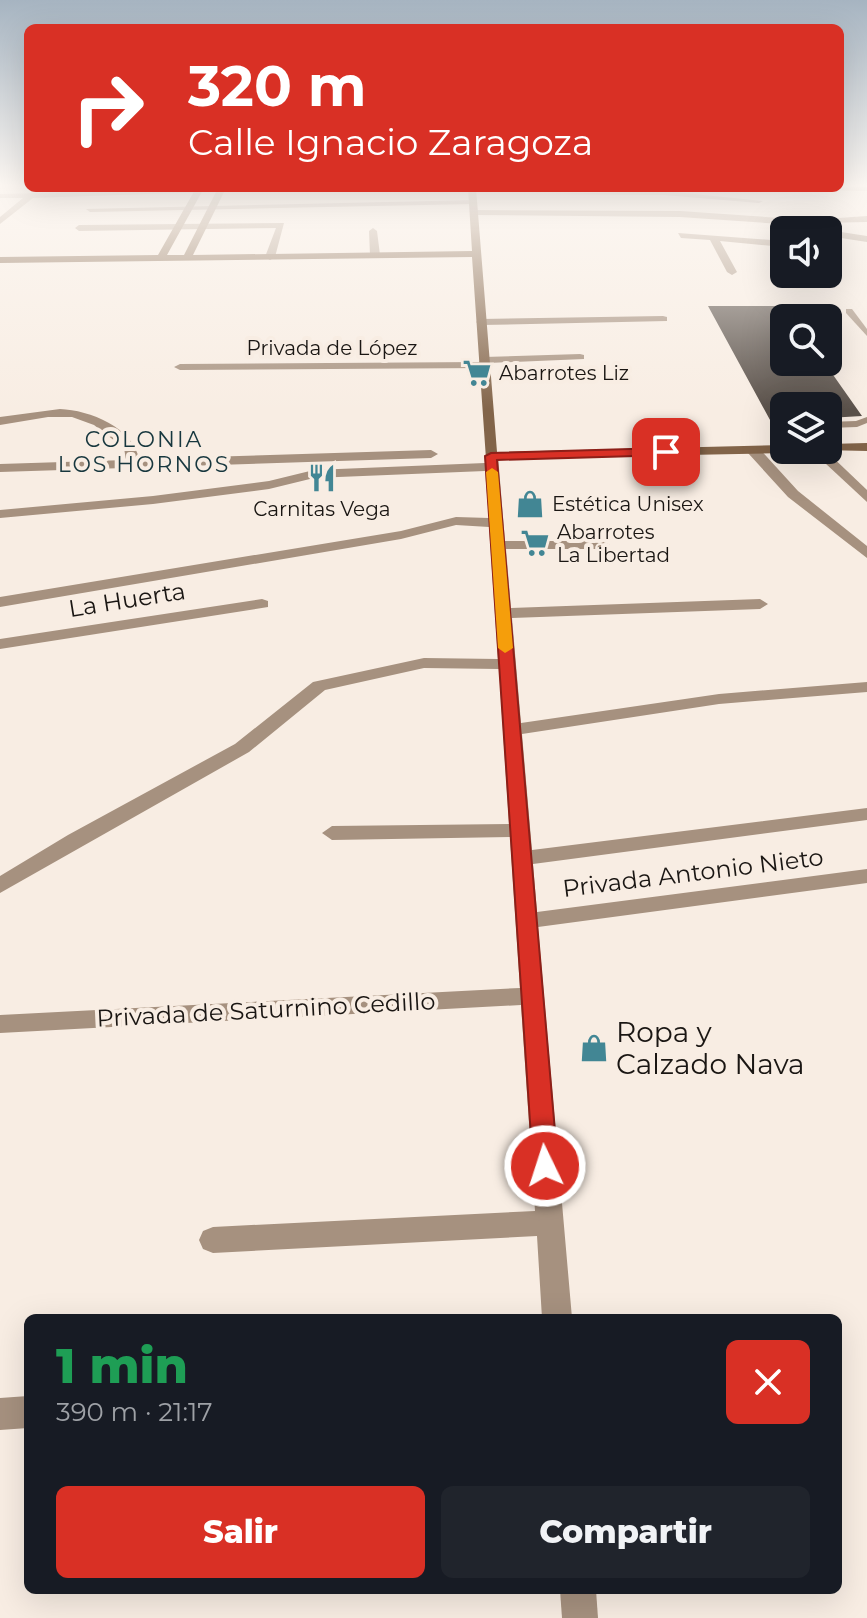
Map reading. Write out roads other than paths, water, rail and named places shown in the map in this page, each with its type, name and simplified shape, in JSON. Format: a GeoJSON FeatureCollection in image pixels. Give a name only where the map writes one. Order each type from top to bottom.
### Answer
{"type":"FeatureCollection","features":[{"type":"Feature","properties":{"kind":"street"},"geometry":{"type":"LineString","coordinates":[[0,260],[40,260]]}},
{"type":"Feature","properties":{"kind":"street"},"geometry":{"type":"LineString","coordinates":[[477,260],[557,1314]]}},
{"type":"Feature","properties":{"kind":"street"},"geometry":{"type":"LineString","coordinates":[[725,260],[732,272]]}},
{"type":"Feature","properties":{"kind":"street"},"geometry":{"type":"LineString","coordinates":[[481,322],[663,319]]}},
{"type":"Feature","properties":{"kind":"street","name":"Privada de López"},"geometry":{"type":"LineString","coordinates":[[180,367],[484,362],[580,357]]}},
{"type":"Feature","properties":{"kind":"street"},"geometry":{"type":"LineString","coordinates":[[0,421],[66,412],[80,414],[96,420],[130,446],[133,463]]}},
{"type":"Feature","properties":{"kind":"street"},"geometry":{"type":"LineString","coordinates":[[842,448],[867,447]]}},
{"type":"Feature","properties":{"kind":"street"},"geometry":{"type":"LineString","coordinates":[[0,514],[153,500],[269,485],[314,474],[491,462],[770,449]]}},
{"type":"Feature","properties":{"kind":"street"},"geometry":{"type":"LineString","coordinates":[[753,450],[793,494],[867,553]]}},
{"type":"Feature","properties":{"kind":"street"},"geometry":{"type":"LineString","coordinates":[[0,468],[431,454]]}},
{"type":"Feature","properties":{"kind":"street"},"geometry":{"type":"LineString","coordinates":[[303,458],[314,474]]}},
{"type":"Feature","properties":{"kind":"street"},"geometry":{"type":"LineString","coordinates":[[832,464],[867,498]]}},
{"type":"Feature","properties":{"kind":"street"},"geometry":{"type":"LineString","coordinates":[[0,602],[401,535],[456,521],[497,534],[603,545]]}},
{"type":"Feature","properties":{"kind":"street","name":"La Huerta"},"geometry":{"type":"LineString","coordinates":[[0,644],[262,604]]}},
{"type":"Feature","properties":{"kind":"street"},"geometry":{"type":"LineString","coordinates":[[503,611],[622,604]]}},
{"type":"Feature","properties":{"kind":"street"},"geometry":{"type":"LineString","coordinates":[[503,611],[760,604]]}},
{"type":"Feature","properties":{"kind":"street"},"geometry":{"type":"LineString","coordinates":[[0,886],[75,840],[242,748],[319,686],[424,663],[507,664]]}},
{"type":"Feature","properties":{"kind":"street"},"geometry":{"type":"LineString","coordinates":[[512,730],[719,699],[867,687]]}},
{"type":"Feature","properties":{"kind":"street"},"geometry":{"type":"LineString","coordinates":[[522,858],[867,814]]}},
{"type":"Feature","properties":{"kind":"street"},"geometry":{"type":"LineString","coordinates":[[332,833],[519,830]]}},
{"type":"Feature","properties":{"kind":"street","name":"Privada Antonio Nieto"},"geometry":{"type":"LineString","coordinates":[[527,921],[867,876]]}},
{"type":"Feature","properties":{"kind":"street","name":"Privada de Saturnino Cedillo"},"geometry":{"type":"LineString","coordinates":[[0,1024],[532,996]]}},
{"type":"Feature","properties":{"kind":"street"},"geometry":{"type":"LineString","coordinates":[[213,1240],[550,1223]]}},
{"type":"Feature","properties":{"kind":"street"},"geometry":{"type":"LineString","coordinates":[[0,1414],[24,1412]]}},
{"type":"Feature","properties":{"kind":"street"},"geometry":{"type":"LineString","coordinates":[[578,1594],[580,1618]]}},
{"type":"Feature","properties":{"kind":"lane"},"geometry":{"type":"LineString","coordinates":[[849,311],[867,334]]}},
{"type":"Feature","properties":{"kind":"lane"},"geometry":{"type":"LineString","coordinates":[[842,425],[867,420]]}},
{"type":"Feature","properties":{"kind":"place","name":"Abarrotes Liz"},"geometry":{"type":"Point","coordinates":[477,373]}},
{"type":"Feature","properties":{"kind":"place","name":"Carnitas Vega"},"geometry":{"type":"Point","coordinates":[322,478]}},
{"type":"Feature","properties":{"kind":"place","name":"Estética Unisex"},"geometry":{"type":"Point","coordinates":[530,504]}},
{"type":"Feature","properties":{"kind":"place","name":"Abarrotes La Libertad"},"geometry":{"type":"Point","coordinates":[535,543]}},
{"type":"Feature","properties":{"kind":"place","name":"Ropa y Calzado Nava"},"geometry":{"type":"Point","coordinates":[594,1048]}},
{"type":"Feature","properties":{"kind":"district","name":"COLONIA LOS HORNOS"},"geometry":{"type":"Point","coordinates":[144,452]}}]}
